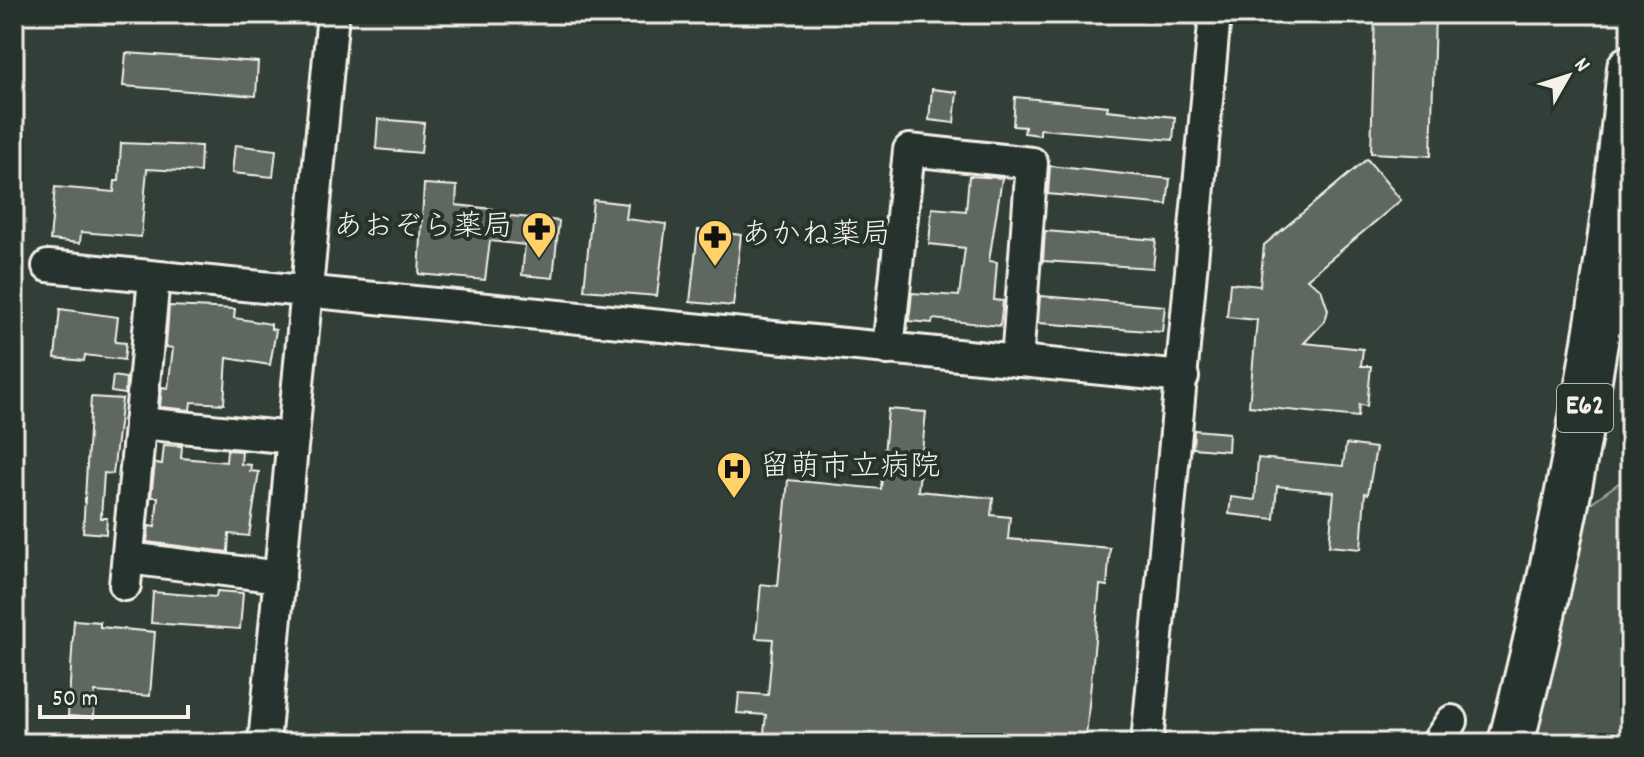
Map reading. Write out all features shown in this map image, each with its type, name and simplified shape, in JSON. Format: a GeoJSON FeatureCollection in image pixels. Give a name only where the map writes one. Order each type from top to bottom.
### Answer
{"type":"FeatureCollection","features":[{"type":"Feature","properties":{"kind":"highway","name":"E62"},"geometry":{"type":"LineString","coordinates":[[1511,743],[1547,605],[1584,409],[1617,209],[1630,68]]}},
{"type":"Feature","properties":{"kind":"highway","name":"E62"},"geometry":{"type":"LineString","coordinates":[[1537,743],[1572,613],[1609,410],[1630,255]]}},
{"type":"Feature","properties":{"kind":"street"},"geometry":{"type":"LineString","coordinates":[[264,743],[333,14]]}},
{"type":"Feature","properties":{"kind":"street"},"geometry":{"type":"LineString","coordinates":[[1147,743],[1215,14]]}},
{"type":"Feature","properties":{"kind":"street"},"geometry":{"type":"LineString","coordinates":[[888,349],[909,150],[1032,163],[1017,361]]}},
{"type":"Feature","properties":{"kind":"street"},"geometry":{"type":"LineString","coordinates":[[48,266],[306,294],[1183,377]]}},
{"type":"Feature","properties":{"kind":"street"},"geometry":{"type":"LineString","coordinates":[[154,278],[126,572],[280,577]]}},
{"type":"Feature","properties":{"kind":"street"},"geometry":{"type":"LineString","coordinates":[[140,423],[293,438]]}},
{"type":"Feature","properties":{"kind":"shaded area"},"geometry":{"type":"Polygon","coordinates":[[[1630,475],[1630,743],[1490,743],[1540,539],[1630,475]]]}},
{"type":"Feature","properties":{"kind":"building"},"geometry":{"type":"Polygon","coordinates":[[[1375,14],[1435,14],[1431,156],[1371,153],[1375,14]]]}},
{"type":"Feature","properties":{"kind":"building"},"geometry":{"type":"Polygon","coordinates":[[[126,53],[258,62],[256,96],[123,86],[126,53]]]}},
{"type":"Feature","properties":{"kind":"building"},"geometry":{"type":"Polygon","coordinates":[[[932,89],[957,92],[954,123],[929,120],[932,89]]]}},
{"type":"Feature","properties":{"kind":"building"},"geometry":{"type":"Polygon","coordinates":[[[1015,97],[1108,106],[1107,110],[1175,117],[1173,140],[1040,129],[1040,135],[1024,133],[1025,127],[1013,126],[1015,97]]]}},
{"type":"Feature","properties":{"kind":"building"},"geometry":{"type":"Polygon","coordinates":[[[378,119],[424,123],[421,153],[376,149],[378,119]]]}},
{"type":"Feature","properties":{"kind":"building"},"geometry":{"type":"Polygon","coordinates":[[[121,143],[201,146],[200,172],[147,169],[141,237],[81,232],[80,243],[50,240],[55,187],[114,192],[115,181],[119,181],[121,143]]]}},
{"type":"Feature","properties":{"kind":"building"},"geometry":{"type":"Polygon","coordinates":[[[235,145],[276,150],[273,177],[232,173],[235,145]]]}},
{"type":"Feature","properties":{"kind":"building"},"geometry":{"type":"Polygon","coordinates":[[[1367,159],[1401,200],[1307,279],[1321,289],[1328,310],[1325,321],[1304,343],[1363,349],[1361,366],[1371,366],[1367,406],[1359,405],[1358,417],[1249,406],[1257,320],[1227,317],[1230,283],[1260,286],[1264,245],[1367,159]]]}},
{"type":"Feature","properties":{"kind":"building"},"geometry":{"type":"Polygon","coordinates":[[[1050,166],[1170,179],[1167,205],[1048,194],[1050,166]]]}},
{"type":"Feature","properties":{"kind":"building"},"geometry":{"type":"Polygon","coordinates":[[[969,176],[1002,178],[989,261],[997,262],[994,300],[1003,301],[1000,326],[933,319],[932,323],[909,321],[912,293],[959,296],[965,248],[929,244],[932,208],[966,211],[969,176]]]}},
{"type":"Feature","properties":{"kind":"building"},"geometry":{"type":"Polygon","coordinates":[[[424,184],[457,186],[456,205],[493,209],[492,214],[559,221],[553,278],[522,275],[525,245],[490,241],[485,280],[419,274],[424,184]]]}},
{"type":"Feature","properties":{"kind":"building"},"geometry":{"type":"Polygon","coordinates":[[[593,200],[628,204],[626,219],[666,224],[657,296],[584,290],[593,200]]]}},
{"type":"Feature","properties":{"kind":"building","name":"あかね薬局"},"geometry":{"type":"Polygon","coordinates":[[[698,230],[741,235],[733,306],[690,302],[698,230]]]}},
{"type":"Feature","properties":{"kind":"building"},"geometry":{"type":"Polygon","coordinates":[[[1045,231],[1156,240],[1153,268],[1043,261],[1045,231]]]}},
{"type":"Feature","properties":{"kind":"building"},"geometry":{"type":"Polygon","coordinates":[[[1040,296],[1165,306],[1162,332],[1038,323],[1040,296]]]}},
{"type":"Feature","properties":{"kind":"building"},"geometry":{"type":"Polygon","coordinates":[[[169,306],[235,309],[234,318],[271,324],[271,329],[276,330],[270,365],[227,358],[224,404],[191,402],[190,410],[160,407],[162,387],[168,388],[173,348],[166,347],[169,306]]]}},
{"type":"Feature","properties":{"kind":"building"},"geometry":{"type":"Polygon","coordinates":[[[60,309],[118,317],[115,342],[126,343],[124,360],[85,355],[84,361],[55,358],[60,309]]]}},
{"type":"Feature","properties":{"kind":"building"},"geometry":{"type":"Polygon","coordinates":[[[113,376],[126,378],[125,394],[111,392],[113,376]]]}},
{"type":"Feature","properties":{"kind":"building"},"geometry":{"type":"Polygon","coordinates":[[[91,397],[122,399],[113,474],[104,473],[101,518],[107,518],[106,534],[83,532],[91,397]]]}},
{"type":"Feature","properties":{"kind":"building"},"geometry":{"type":"Polygon","coordinates":[[[888,409],[926,412],[918,491],[993,498],[991,515],[1010,517],[1008,539],[1110,548],[1107,586],[1100,585],[1086,737],[1071,736],[1070,743],[763,743],[766,715],[737,713],[739,693],[768,695],[773,639],[756,638],[761,584],[778,586],[788,480],[881,489],[888,409]]]}},
{"type":"Feature","properties":{"kind":"building"},"geometry":{"type":"Polygon","coordinates":[[[1194,430],[1229,433],[1228,451],[1193,448],[1194,430]]]}},
{"type":"Feature","properties":{"kind":"building"},"geometry":{"type":"Polygon","coordinates":[[[1346,444],[1376,448],[1368,494],[1365,493],[1361,549],[1329,546],[1334,492],[1277,486],[1274,519],[1229,514],[1231,497],[1255,500],[1258,458],[1343,466],[1346,444]]]}},
{"type":"Feature","properties":{"kind":"building"},"geometry":{"type":"Polygon","coordinates":[[[164,445],[182,446],[181,458],[226,462],[227,450],[242,451],[241,464],[251,465],[250,471],[259,472],[249,536],[229,534],[228,552],[147,542],[149,526],[155,527],[158,497],[151,497],[155,463],[162,464],[164,445]]]}},
{"type":"Feature","properties":{"kind":"building"},"geometry":{"type":"Polygon","coordinates":[[[217,591],[243,593],[240,629],[151,623],[153,592],[216,597],[217,591]]]}},
{"type":"Feature","properties":{"kind":"building"},"geometry":{"type":"Polygon","coordinates":[[[74,620],[100,622],[100,627],[155,632],[150,696],[95,692],[94,718],[68,716],[74,620]]]}},
{"type":"Feature","properties":{"kind":"place","name":"あおぞら薬局"},"geometry":{"type":"Point","coordinates":[539,260]}},
{"type":"Feature","properties":{"kind":"place","name":"あかね薬局"},"geometry":{"type":"Point","coordinates":[715,268]}},
{"type":"Feature","properties":{"kind":"place","name":"留萌市立病院"},"geometry":{"type":"Point","coordinates":[734,500]}}]}
